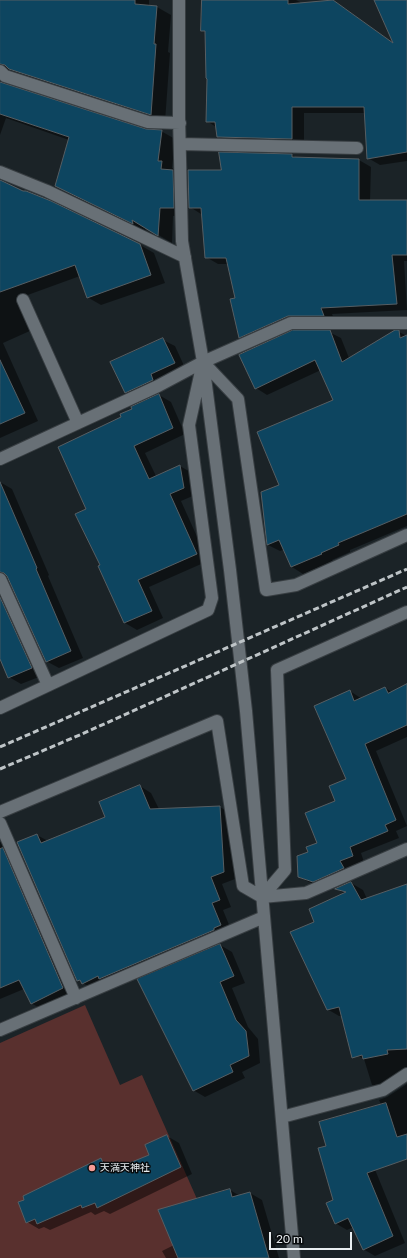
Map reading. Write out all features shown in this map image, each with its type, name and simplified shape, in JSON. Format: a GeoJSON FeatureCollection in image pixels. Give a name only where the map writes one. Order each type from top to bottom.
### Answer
{"type":"FeatureCollection","features":[{"type":"Feature","properties":{"kind":"street"},"geometry":{"type":"LineString","coordinates":[[179,0],[182,241],[203,362],[246,703],[294,1258]]}},
{"type":"Feature","properties":{"kind":"street"},"geometry":{"type":"LineString","coordinates":[[0,71],[5,76],[148,122],[180,123]]}},
{"type":"Feature","properties":{"kind":"street"},"geometry":{"type":"LineString","coordinates":[[180,144],[357,148]]}},
{"type":"Feature","properties":{"kind":"street"},"geometry":{"type":"LineString","coordinates":[[0,172],[48,191],[184,257]]}},
{"type":"Feature","properties":{"kind":"street"},"geometry":{"type":"LineString","coordinates":[[23,300],[78,423]]}},
{"type":"Feature","properties":{"kind":"street"},"geometry":{"type":"LineString","coordinates":[[0,458],[158,386],[203,362],[291,323],[407,323]]}},
{"type":"Feature","properties":{"kind":"street"},"geometry":{"type":"LineString","coordinates":[[203,362],[238,400],[266,590],[296,585],[407,535]]}},
{"type":"Feature","properties":{"kind":"street"},"geometry":{"type":"LineString","coordinates":[[0,708],[208,610],[212,598],[189,425],[203,362]]}},
{"type":"Feature","properties":{"kind":"street"},"geometry":{"type":"LineString","coordinates":[[0,579],[48,685]]}},
{"type":"Feature","properties":{"kind":"street"},"geometry":{"type":"LineString","coordinates":[[262,897],[285,870],[277,670],[407,612]]}},
{"type":"Feature","properties":{"kind":"street"},"geometry":{"type":"LineString","coordinates":[[0,812],[217,721],[243,886],[262,897],[306,892],[407,849]]}},
{"type":"Feature","properties":{"kind":"street"},"geometry":{"type":"LineString","coordinates":[[0,823],[76,998]]}},
{"type":"Feature","properties":{"kind":"street"},"geometry":{"type":"LineString","coordinates":[[0,1030],[264,917]]}},
{"type":"Feature","properties":{"kind":"street"},"geometry":{"type":"LineString","coordinates":[[282,1117],[383,1090],[407,1074]]}},
{"type":"Feature","properties":{"kind":"shaded area"},"geometry":{"type":"Polygon","coordinates":[[[85,1005],[120,1085],[142,1075],[197,1199],[217,1258],[0,1258],[0,1043],[85,1005]]]}},
{"type":"Feature","properties":{"kind":"building"},"geometry":{"type":"Polygon","coordinates":[[[0,0],[135,0],[135,4],[157,6],[151,115],[9,69],[5,65],[0,64],[0,0]]]}},
{"type":"Feature","properties":{"kind":"building"},"geometry":{"type":"Polygon","coordinates":[[[202,0],[288,0],[288,4],[333,0],[393,43],[374,0],[407,0],[407,152],[367,159],[364,107],[292,107],[292,139],[217,137],[215,122],[206,122],[207,79],[205,31],[201,31],[202,0]]]}},
{"type":"Feature","properties":{"kind":"building"},"geometry":{"type":"Polygon","coordinates":[[[0,82],[146,129],[162,130],[158,161],[162,161],[161,169],[173,170],[174,208],[160,208],[158,236],[132,220],[133,224],[55,186],[69,137],[0,114],[0,82]]]}},
{"type":"Feature","properties":{"kind":"building"},"geometry":{"type":"Polygon","coordinates":[[[219,152],[292,154],[292,157],[359,159],[359,200],[407,200],[407,255],[392,255],[397,304],[321,308],[324,316],[288,316],[239,338],[230,299],[235,298],[226,258],[205,258],[201,208],[189,208],[188,170],[221,170],[219,152]]]}},
{"type":"Feature","properties":{"kind":"building"},"geometry":{"type":"Polygon","coordinates":[[[0,180],[23,191],[51,201],[140,244],[151,275],[87,298],[75,265],[0,292],[0,180]]]}},
{"type":"Feature","properties":{"kind":"building"},"geometry":{"type":"Polygon","coordinates":[[[293,330],[330,330],[342,362],[395,330],[399,330],[400,338],[407,335],[407,514],[338,543],[339,545],[321,553],[322,554],[291,567],[279,540],[267,545],[261,492],[279,485],[257,432],[333,400],[315,360],[255,389],[239,355],[293,330]]]}},
{"type":"Feature","properties":{"kind":"building"},"geometry":{"type":"Polygon","coordinates":[[[163,338],[175,363],[151,374],[153,380],[125,393],[110,362],[163,338]]]}},
{"type":"Feature","properties":{"kind":"building"},"geometry":{"type":"Polygon","coordinates":[[[0,360],[25,413],[0,424],[0,360]]]}},
{"type":"Feature","properties":{"kind":"building"},"geometry":{"type":"Polygon","coordinates":[[[159,394],[173,428],[134,446],[149,479],[180,465],[184,488],[170,494],[197,554],[138,580],[152,611],[124,623],[98,566],[100,565],[75,514],[86,509],[58,447],[121,417],[120,414],[132,409],[131,407],[159,394]]]}},
{"type":"Feature","properties":{"kind":"building"},"geometry":{"type":"Polygon","coordinates":[[[0,482],[71,651],[46,662],[7,576],[0,572],[0,482]]]}},
{"type":"Feature","properties":{"kind":"building"},"geometry":{"type":"Polygon","coordinates":[[[0,597],[32,668],[8,678],[0,659],[0,597]]]}},
{"type":"Feature","properties":{"kind":"building"},"geometry":{"type":"Polygon","coordinates":[[[407,684],[407,725],[365,744],[396,820],[385,825],[388,831],[350,847],[353,856],[340,861],[344,868],[313,882],[298,877],[297,856],[308,852],[306,847],[317,843],[305,813],[335,801],[329,786],[346,779],[314,706],[350,690],[354,701],[385,687],[388,693],[407,684]]]}},
{"type":"Feature","properties":{"kind":"building"},"geometry":{"type":"Polygon","coordinates":[[[140,785],[150,809],[220,806],[224,872],[211,877],[220,900],[212,903],[221,925],[214,928],[214,930],[99,979],[98,976],[82,984],[80,980],[77,981],[17,842],[37,834],[41,843],[105,817],[99,802],[140,785]]]}},
{"type":"Feature","properties":{"kind":"building"},"geometry":{"type":"Polygon","coordinates":[[[3,848],[63,988],[31,1004],[19,980],[0,988],[0,849],[3,848]]]}},
{"type":"Feature","properties":{"kind":"building"},"geometry":{"type":"Polygon","coordinates":[[[351,882],[361,900],[407,884],[407,1049],[387,1050],[388,1054],[363,1059],[362,1055],[352,1058],[339,1007],[327,1010],[290,932],[314,922],[309,909],[346,892],[335,889],[351,882]]]}},
{"type":"Feature","properties":{"kind":"building"},"geometry":{"type":"Polygon","coordinates":[[[220,944],[234,976],[220,982],[236,1020],[246,1031],[249,1056],[230,1065],[233,1072],[193,1091],[137,979],[220,944]]]}},
{"type":"Feature","properties":{"kind":"building"},"geometry":{"type":"Polygon","coordinates":[[[386,1103],[397,1137],[407,1134],[407,1159],[367,1173],[393,1236],[363,1250],[348,1218],[335,1224],[326,1203],[333,1200],[318,1148],[326,1146],[319,1122],[386,1103]]]}},
{"type":"Feature","properties":{"kind":"building"},"geometry":{"type":"Polygon","coordinates":[[[167,1135],[181,1167],[97,1208],[95,1203],[82,1208],[81,1205],[37,1224],[35,1219],[26,1223],[18,1202],[24,1200],[23,1196],[101,1158],[107,1172],[149,1155],[145,1145],[167,1135]]]}},
{"type":"Feature","properties":{"kind":"building"},"geometry":{"type":"Polygon","coordinates":[[[230,1189],[232,1197],[250,1192],[269,1258],[178,1258],[158,1210],[230,1189]]]}},
{"type":"Feature","properties":{"kind":"railway"},"geometry":{"type":"LineString","coordinates":[[0,747],[407,569]]}},
{"type":"Feature","properties":{"kind":"railway"},"geometry":{"type":"LineString","coordinates":[[0,769],[82,734],[407,587]]}},
{"type":"Feature","properties":{"kind":"place","name":"天満天神社"},"geometry":{"type":"Point","coordinates":[92,1168]}}]}
